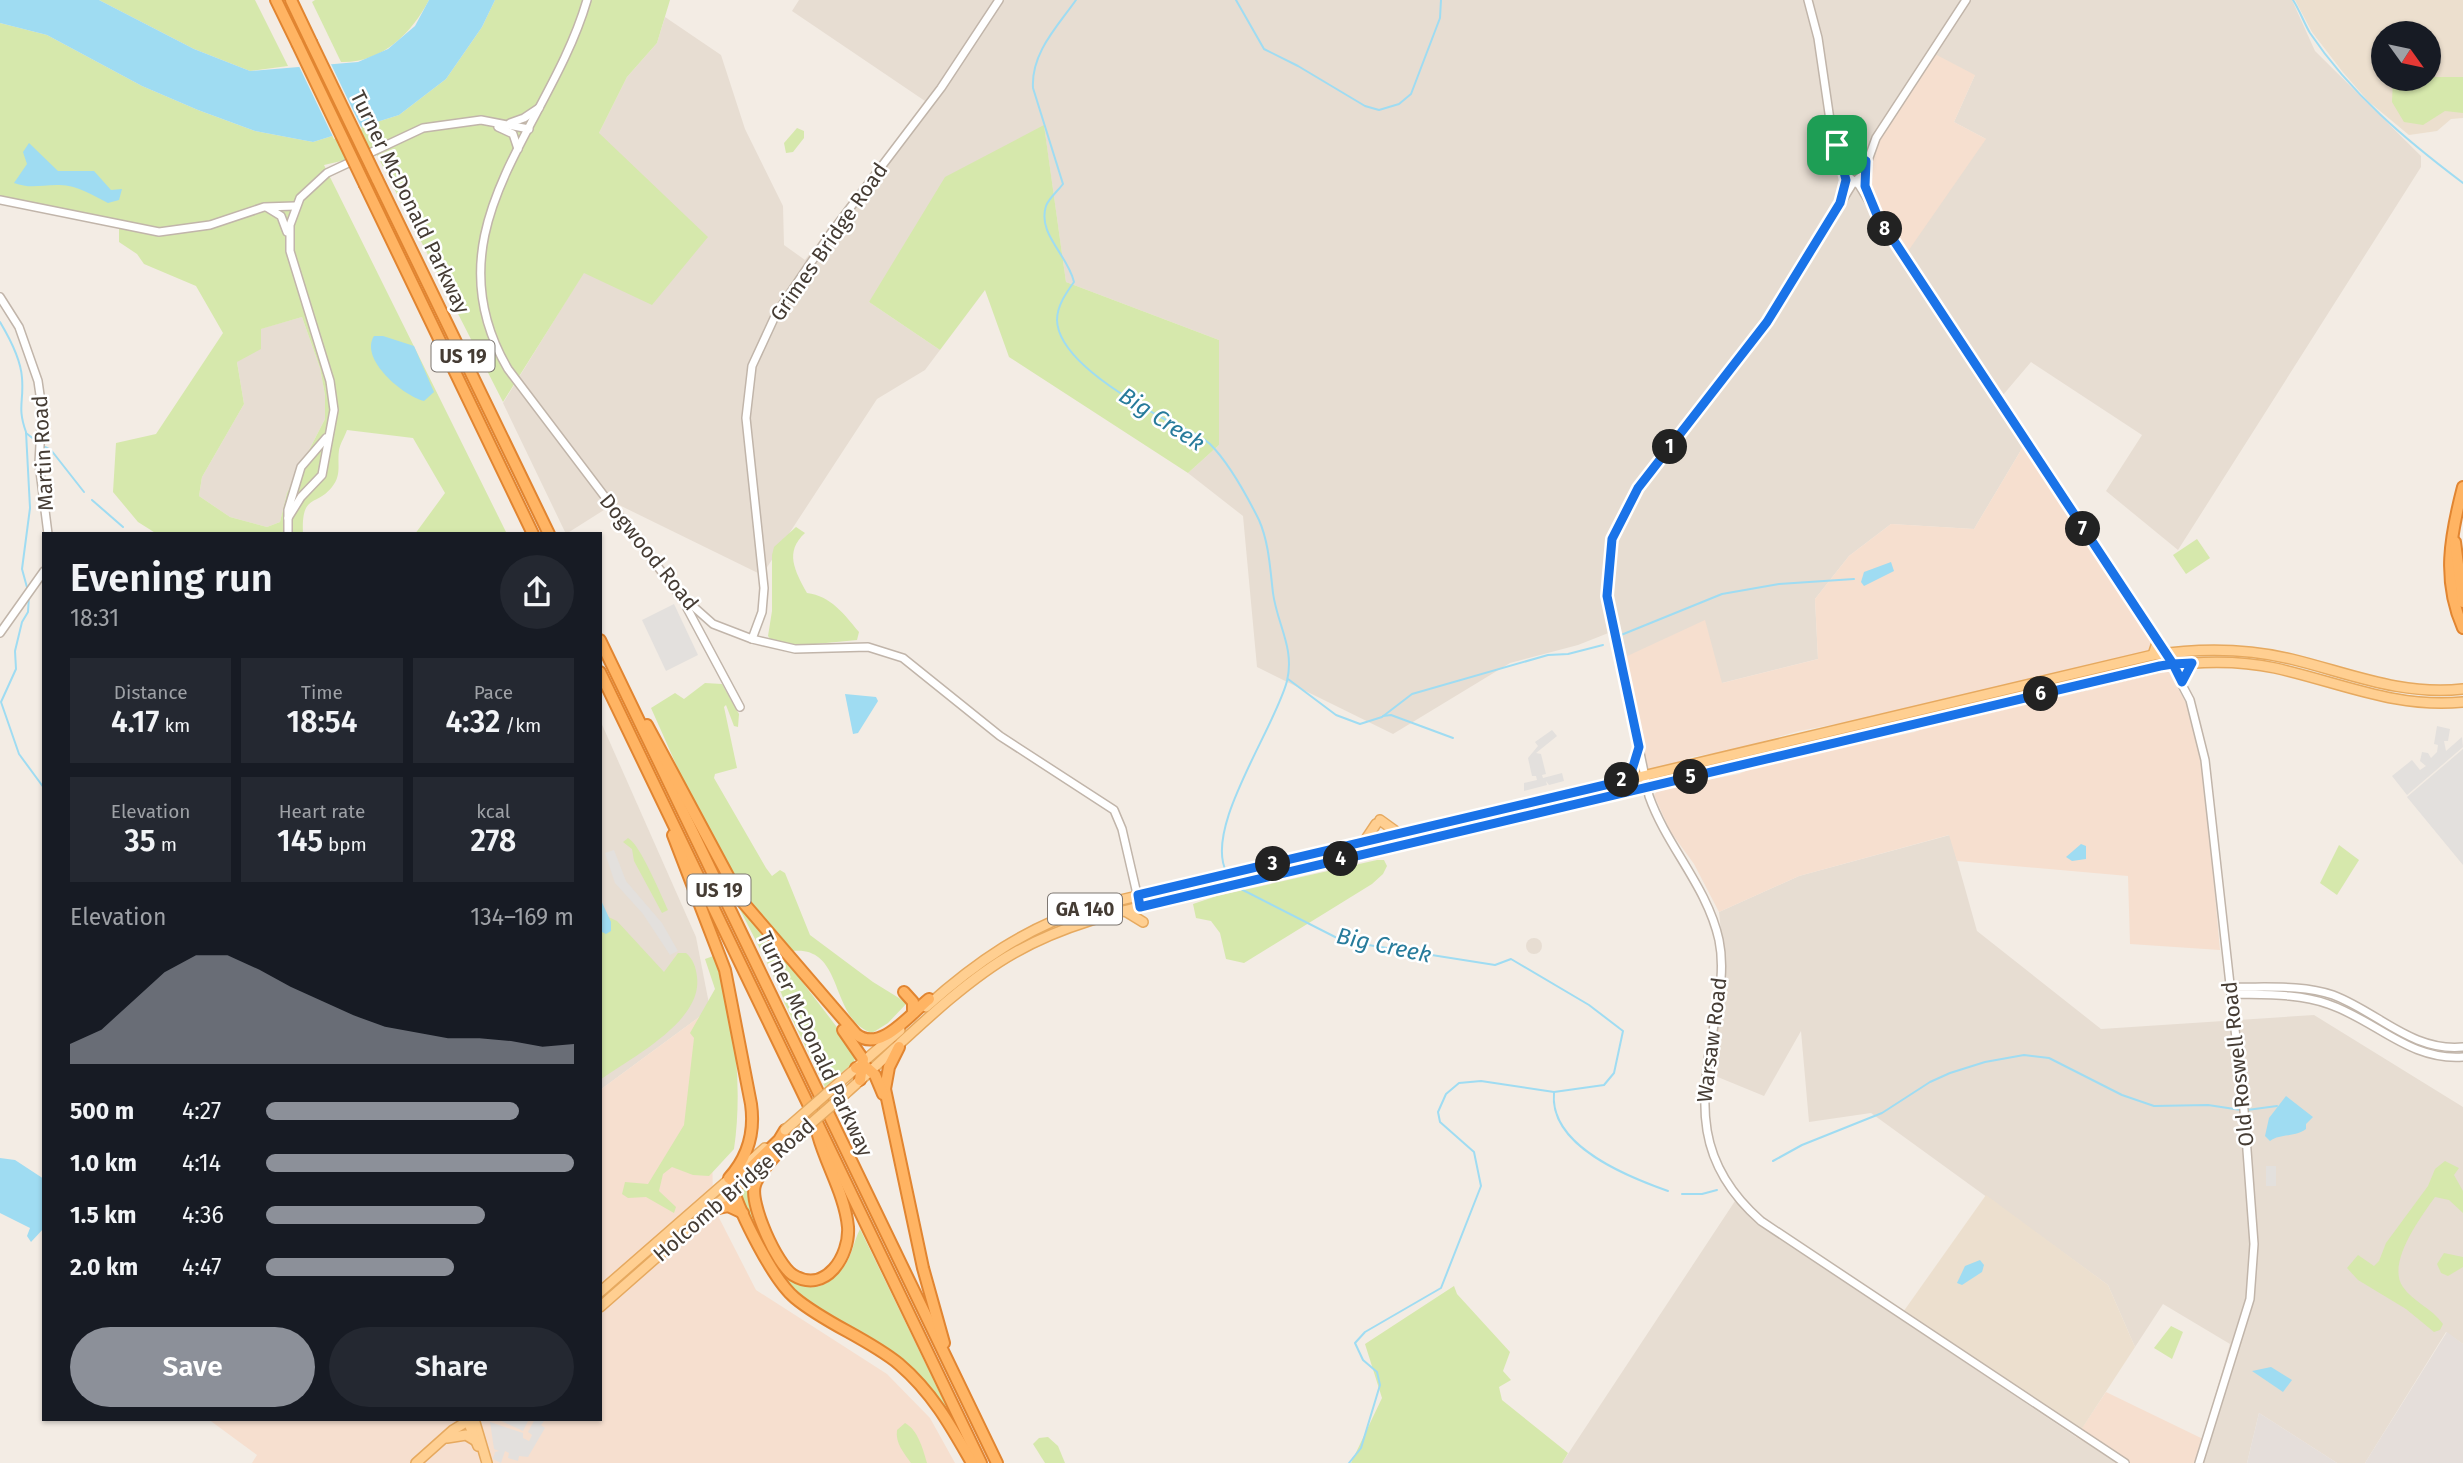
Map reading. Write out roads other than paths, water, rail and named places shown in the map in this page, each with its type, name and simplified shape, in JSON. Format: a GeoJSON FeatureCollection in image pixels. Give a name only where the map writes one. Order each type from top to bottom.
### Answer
{"type":"FeatureCollection","features":[{"type":"Feature","properties":{"kind":"highway","name":"Turner McDonald Parkway"},"geometry":{"type":"LineString","coordinates":[[276,0],[532,532]]}},
{"type":"Feature","properties":{"kind":"highway","name":"Turner McDonald Parkway"},"geometry":{"type":"LineString","coordinates":[[291,0],[548,532]]}},
{"type":"Feature","properties":{"kind":"highway"},"geometry":{"type":"LineString","coordinates":[[2463,487],[2448,565],[2453,597],[2463,628]]}},
{"type":"Feature","properties":{"kind":"highway"},"geometry":{"type":"LineString","coordinates":[[2454,529],[2463,602]]}},
{"type":"Feature","properties":{"kind":"highway"},"geometry":{"type":"LineString","coordinates":[[2448,565],[2458,576]]}},
{"type":"Feature","properties":{"kind":"highway","name":"Turner McDonald Parkway"},"geometry":{"type":"LineString","coordinates":[[602,644],[997,1463]]}},
{"type":"Feature","properties":{"kind":"highway","name":"Turner McDonald Parkway"},"geometry":{"type":"LineString","coordinates":[[602,676],[981,1463]]}},
{"type":"Feature","properties":{"kind":"highway"},"geometry":{"type":"LineString","coordinates":[[624,690],[649,728],[732,887],[856,1047],[864,1067],[889,1106]]}},
{"type":"Feature","properties":{"kind":"highway"},"geometry":{"type":"LineString","coordinates":[[668,812],[676,844],[725,970],[751,1104],[752,1125],[748,1147],[730,1185]]}},
{"type":"Feature","properties":{"kind":"highway"},"geometry":{"type":"LineString","coordinates":[[786,956],[863,1040],[872,1042],[882,1038],[929,999]]}},
{"type":"Feature","properties":{"kind":"highway"},"geometry":{"type":"LineString","coordinates":[[904,992],[913,1003],[913,1012]]}},
{"type":"Feature","properties":{"kind":"highway"},"geometry":{"type":"LineString","coordinates":[[899,1047],[885,1082],[889,1106],[930,1297],[955,1376]]}},
{"type":"Feature","properties":{"kind":"highway"},"geometry":{"type":"LineString","coordinates":[[860,1080],[864,1067]]}},
{"type":"Feature","properties":{"kind":"highway"},"geometry":{"type":"LineString","coordinates":[[780,1150],[755,1183],[755,1206],[786,1269],[800,1278],[818,1278],[832,1271],[842,1259],[848,1231],[814,1115]]}},
{"type":"Feature","properties":{"kind":"highway"},"geometry":{"type":"LineString","coordinates":[[730,1185],[779,1140],[785,1130]]}},
{"type":"Feature","properties":{"kind":"highway"},"geometry":{"type":"LineString","coordinates":[[730,1185],[783,1286],[802,1303],[872,1345],[907,1372],[944,1414],[972,1463]]}},
{"type":"Feature","properties":{"kind":"highway"},"geometry":{"type":"LineString","coordinates":[[710,1210],[730,1206],[748,1219]]}},
{"type":"Feature","properties":{"kind":"main road"},"geometry":{"type":"LineString","coordinates":[[2153,655],[2158,639]]}},
{"type":"Feature","properties":{"kind":"main road","name":"Holcomb Bridge Road"},"geometry":{"type":"LineString","coordinates":[[864,1067],[944,990],[979,962],[1026,933],[1074,912],[1398,833],[2166,653],[2205,650],[2257,653],[2292,659],[2386,687],[2427,691],[2462,689]]}},
{"type":"Feature","properties":{"kind":"main road"},"geometry":{"type":"LineString","coordinates":[[2182,682],[2192,663]]}},
{"type":"Feature","properties":{"kind":"main road","name":"Holcomb Bridge Road"},"geometry":{"type":"LineString","coordinates":[[785,1130],[840,1082],[899,1047],[971,983],[1014,953],[1061,930],[1140,907],[2173,664],[2264,666],[2398,701],[2463,702]]}},
{"type":"Feature","properties":{"kind":"main road"},"geometry":{"type":"LineString","coordinates":[[1622,781],[1632,770],[1639,747]]}},
{"type":"Feature","properties":{"kind":"main road"},"geometry":{"type":"LineString","coordinates":[[1364,842],[1378,822],[1398,833]]}},
{"type":"Feature","properties":{"kind":"main road"},"geometry":{"type":"LineString","coordinates":[[1125,911],[1143,922]]}},
{"type":"Feature","properties":{"kind":"main road"},"geometry":{"type":"LineString","coordinates":[[929,999],[944,990]]}},
{"type":"Feature","properties":{"kind":"main road","name":"Holcomb Bridge Road"},"geometry":{"type":"LineString","coordinates":[[602,1290],[730,1185],[780,1150],[860,1080]]}},
{"type":"Feature","properties":{"kind":"main road","name":"Holcomb Bridge Road"},"geometry":{"type":"LineString","coordinates":[[602,1305],[710,1210],[730,1185]]}},
{"type":"Feature","properties":{"kind":"main road"},"geometry":{"type":"LineString","coordinates":[[415,1463],[466,1421]]}},
{"type":"Feature","properties":{"kind":"main road"},"geometry":{"type":"LineString","coordinates":[[469,1421],[480,1443],[485,1463]]}},
{"type":"Feature","properties":{"kind":"main road"},"geometry":{"type":"LineString","coordinates":[[480,1443],[481,1421]]}},
{"type":"Feature","properties":{"kind":"main road"},"geometry":{"type":"LineString","coordinates":[[444,1438],[466,1434],[480,1443]]}},
{"type":"Feature","properties":{"kind":"street","name":"Dogwood Road"},"geometry":{"type":"LineString","coordinates":[[587,0],[567,56],[493,198],[482,239],[480,289],[490,331],[518,384],[677,593],[713,624],[752,639],[795,649],[868,647],[912,663],[1000,736],[1110,806],[1122,828],[1140,907]]}},
{"type":"Feature","properties":{"kind":"street","name":"Grimes Bridge Road"},"geometry":{"type":"LineString","coordinates":[[752,639],[762,612],[764,588],[746,405],[756,353],[768,327],[807,267],[941,88],[999,0]]}},
{"type":"Feature","properties":{"kind":"street"},"geometry":{"type":"LineString","coordinates":[[1808,0],[1818,38],[1826,101],[1837,145],[1848,158],[1866,168]]}},
{"type":"Feature","properties":{"kind":"street"},"geometry":{"type":"LineString","coordinates":[[1866,196],[1866,168],[1877,138],[1966,0]]}},
{"type":"Feature","properties":{"kind":"street"},"geometry":{"type":"LineString","coordinates":[[504,124],[524,118],[542,105]]}},
{"type":"Feature","properties":{"kind":"street"},"geometry":{"type":"LineString","coordinates":[[481,120],[512,132],[518,149]]}},
{"type":"Feature","properties":{"kind":"street"},"geometry":{"type":"LineString","coordinates":[[289,242],[295,206],[305,190],[320,176],[396,138],[441,124],[481,120],[529,129]]}},
{"type":"Feature","properties":{"kind":"street"},"geometry":{"type":"LineString","coordinates":[[1835,136],[1848,158],[1852,178],[2173,664]]}},
{"type":"Feature","properties":{"kind":"street"},"geometry":{"type":"LineString","coordinates":[[1848,158],[1877,138]]}},
{"type":"Feature","properties":{"kind":"street"},"geometry":{"type":"LineString","coordinates":[[1823,158],[1832,154],[1837,145]]}},
{"type":"Feature","properties":{"kind":"street"},"geometry":{"type":"LineString","coordinates":[[1852,178],[1866,168]]}},
{"type":"Feature","properties":{"kind":"street","name":"Warsaw Road"},"geometry":{"type":"LineString","coordinates":[[1852,178],[1846,194],[1767,322],[1638,488],[1612,539],[1607,596],[1646,787],[1661,824],[1706,901],[1719,942],[1721,985],[1703,1100],[1709,1144],[1733,1192],[1772,1230],[2125,1463]]}},
{"type":"Feature","properties":{"kind":"street","name":"Warsaw Road"},"geometry":{"type":"LineString","coordinates":[[1840,203],[1852,178]]}},
{"type":"Feature","properties":{"kind":"street"},"geometry":{"type":"LineString","coordinates":[[1846,194],[1855,191],[1866,196]]}},
{"type":"Feature","properties":{"kind":"street"},"geometry":{"type":"LineString","coordinates":[[0,200],[159,232],[209,226],[264,206],[295,206]]}},
{"type":"Feature","properties":{"kind":"street"},"geometry":{"type":"LineString","coordinates":[[264,206],[281,215],[332,389],[334,415],[322,475],[301,497],[288,518]]}},
{"type":"Feature","properties":{"kind":"street","name":"Martin Road"},"geometry":{"type":"LineString","coordinates":[[0,297],[19,327],[38,381],[41,410],[39,463],[48,532]]}},
{"type":"Feature","properties":{"kind":"street"},"geometry":{"type":"LineString","coordinates":[[289,532],[288,510],[302,465],[310,460],[329,434]]}},
{"type":"Feature","properties":{"kind":"street"},"geometry":{"type":"LineString","coordinates":[[310,460],[317,461],[323,467]]}},
{"type":"Feature","properties":{"kind":"street"},"geometry":{"type":"LineString","coordinates":[[301,474],[307,481],[317,481]]}},
{"type":"Feature","properties":{"kind":"street"},"geometry":{"type":"LineString","coordinates":[[0,633],[42,574]]}},
{"type":"Feature","properties":{"kind":"street"},"geometry":{"type":"LineString","coordinates":[[677,593],[708,643],[740,707]]}},
{"type":"Feature","properties":{"kind":"street","name":"Old Roswell Road"},"geometry":{"type":"LineString","coordinates":[[2173,664],[2196,720],[2205,760],[2249,1165],[2253,1277],[2245,1316],[2199,1463]]}},
{"type":"Feature","properties":{"kind":"street"},"geometry":{"type":"LineString","coordinates":[[2230,990],[2320,992],[2350,1003],[2416,1041],[2440,1047],[2463,1047]]}},
{"type":"Feature","properties":{"kind":"street"},"geometry":{"type":"LineString","coordinates":[[2230,990],[2318,1001],[2337,1007],[2412,1049],[2438,1057],[2463,1057]]}},
{"type":"Feature","properties":{"kind":"water"},"geometry":{"type":"Polygon","coordinates":[[[0,0],[99,0],[194,49],[250,71],[358,62],[388,49],[415,26],[429,0],[495,0],[482,27],[446,79],[399,115],[313,142],[255,131],[198,110],[142,86],[47,35],[0,23],[0,0]]]}},
{"type":"Feature","properties":{"kind":"water"},"geometry":{"type":"Polygon","coordinates":[[[29,143],[58,171],[94,171],[111,190],[122,189],[119,200],[108,203],[71,186],[30,186],[14,183],[27,164],[23,152],[29,143]]]}},
{"type":"Feature","properties":{"kind":"water"},"geometry":{"type":"Polygon","coordinates":[[[374,336],[383,336],[414,346],[434,392],[424,401],[395,384],[373,355],[371,345],[374,336]]]}},
{"type":"Feature","properties":{"kind":"water"},"geometry":{"type":"Polygon","coordinates":[[[1891,562],[1894,571],[1864,586],[1861,582],[1864,572],[1891,562]]]}},
{"type":"Feature","properties":{"kind":"water"},"geometry":{"type":"Polygon","coordinates":[[[845,694],[876,697],[878,701],[858,733],[853,734],[845,694]]]}},
{"type":"Feature","properties":{"kind":"water"},"geometry":{"type":"Polygon","coordinates":[[[2081,844],[2086,846],[2086,859],[2072,861],[2066,857],[2081,844]]]}},
{"type":"Feature","properties":{"kind":"water"},"geometry":{"type":"Polygon","coordinates":[[[602,902],[611,922],[611,931],[606,934],[602,932],[602,902]]]}},
{"type":"Feature","properties":{"kind":"water"},"geometry":{"type":"Polygon","coordinates":[[[2286,1096],[2313,1117],[2301,1132],[2270,1141],[2265,1136],[2269,1118],[2286,1096]]]}},
{"type":"Feature","properties":{"kind":"water"},"geometry":{"type":"Polygon","coordinates":[[[0,1158],[15,1160],[42,1178],[42,1230],[31,1242],[27,1236],[30,1228],[0,1213],[0,1158]]]}},
{"type":"Feature","properties":{"kind":"water"},"geometry":{"type":"Polygon","coordinates":[[[1980,1260],[1984,1265],[1982,1272],[1962,1285],[1957,1283],[1965,1266],[1980,1260]]]}},
{"type":"Feature","properties":{"kind":"water"},"geometry":{"type":"Polygon","coordinates":[[[2271,1367],[2292,1380],[2283,1392],[2252,1371],[2271,1367]]]}},
{"type":"Feature","properties":{"kind":"waterway","name":"Big Creek"},"geometry":{"type":"LineString","coordinates":[[1076,0],[1047,41],[1033,75],[1033,88],[1063,184],[1046,206],[1044,216],[1049,235],[1074,282],[1059,310],[1057,320],[1061,335],[1070,351],[1101,380],[1137,404],[1200,437],[1210,444],[1224,461],[1259,520],[1265,538],[1275,604],[1289,658],[1287,681],[1280,701],[1243,778],[1224,831],[1222,854],[1227,873]]}},
{"type":"Feature","properties":{"kind":"waterway","name":"Big Creek"},"geometry":{"type":"LineString","coordinates":[[1236,0],[1264,49],[1365,106],[1379,110],[1399,104],[1411,94],[1440,18],[1441,0]]}},
{"type":"Feature","properties":{"kind":"waterway"},"geometry":{"type":"LineString","coordinates":[[2293,0],[2310,33],[2361,96],[2400,133],[2463,183]]}},
{"type":"Feature","properties":{"kind":"waterway"},"geometry":{"type":"LineString","coordinates":[[0,322],[17,357],[22,378],[21,410],[26,432],[30,508],[22,569],[28,591]]}},
{"type":"Feature","properties":{"kind":"waterway"},"geometry":{"type":"LineString","coordinates":[[26,433],[35,440]]}},
{"type":"Feature","properties":{"kind":"waterway"},"geometry":{"type":"LineString","coordinates":[[43,446],[51,450],[84,492]]}},
{"type":"Feature","properties":{"kind":"waterway"},"geometry":{"type":"LineString","coordinates":[[92,500],[123,527]]}},
{"type":"Feature","properties":{"kind":"waterway"},"geometry":{"type":"LineString","coordinates":[[1621,635],[1722,594],[1779,584],[1854,579]]}},
{"type":"Feature","properties":{"kind":"waterway"},"geometry":{"type":"LineString","coordinates":[[29,596],[28,612],[22,622],[15,651],[16,669],[1,702],[19,754],[42,785]]}},
{"type":"Feature","properties":{"kind":"waterway"},"geometry":{"type":"LineString","coordinates":[[1288,679],[1336,715],[1360,724],[1382,717],[1412,694],[1548,655],[1568,654],[1603,645]]}},
{"type":"Feature","properties":{"kind":"waterway"},"geometry":{"type":"LineString","coordinates":[[1383,716],[1391,715],[1453,738]]}},
{"type":"Feature","properties":{"kind":"waterway","name":"Big Creek"},"geometry":{"type":"LineString","coordinates":[[1239,888],[1343,941],[1495,965],[1511,959],[1589,1005],[1623,1031],[1614,1073],[1604,1085],[1554,1092],[1481,1081],[1459,1083],[1446,1094],[1438,1112],[1440,1122],[1474,1152],[1481,1186],[1441,1288],[1365,1332],[1355,1343],[1363,1360],[1377,1372],[1380,1385],[1361,1448],[1349,1463]]}},
{"type":"Feature","properties":{"kind":"waterway"},"geometry":{"type":"LineString","coordinates":[[1773,1161],[1802,1145],[1882,1113],[1930,1082],[1950,1073],[1985,1062],[2024,1055],[2049,1058],[2122,1095],[2154,1106],[2208,1105],[2241,1110]]}},
{"type":"Feature","properties":{"kind":"waterway"},"geometry":{"type":"LineString","coordinates":[[1554,1093],[1556,1112],[1564,1129],[1577,1144],[1613,1168],[1668,1191]]}},
{"type":"Feature","properties":{"kind":"waterway"},"geometry":{"type":"LineString","coordinates":[[2247,1110],[2277,1106]]}},
{"type":"Feature","properties":{"kind":"waterway"},"geometry":{"type":"LineString","coordinates":[[1682,1194],[1702,1194],[1717,1190]]}}]}
